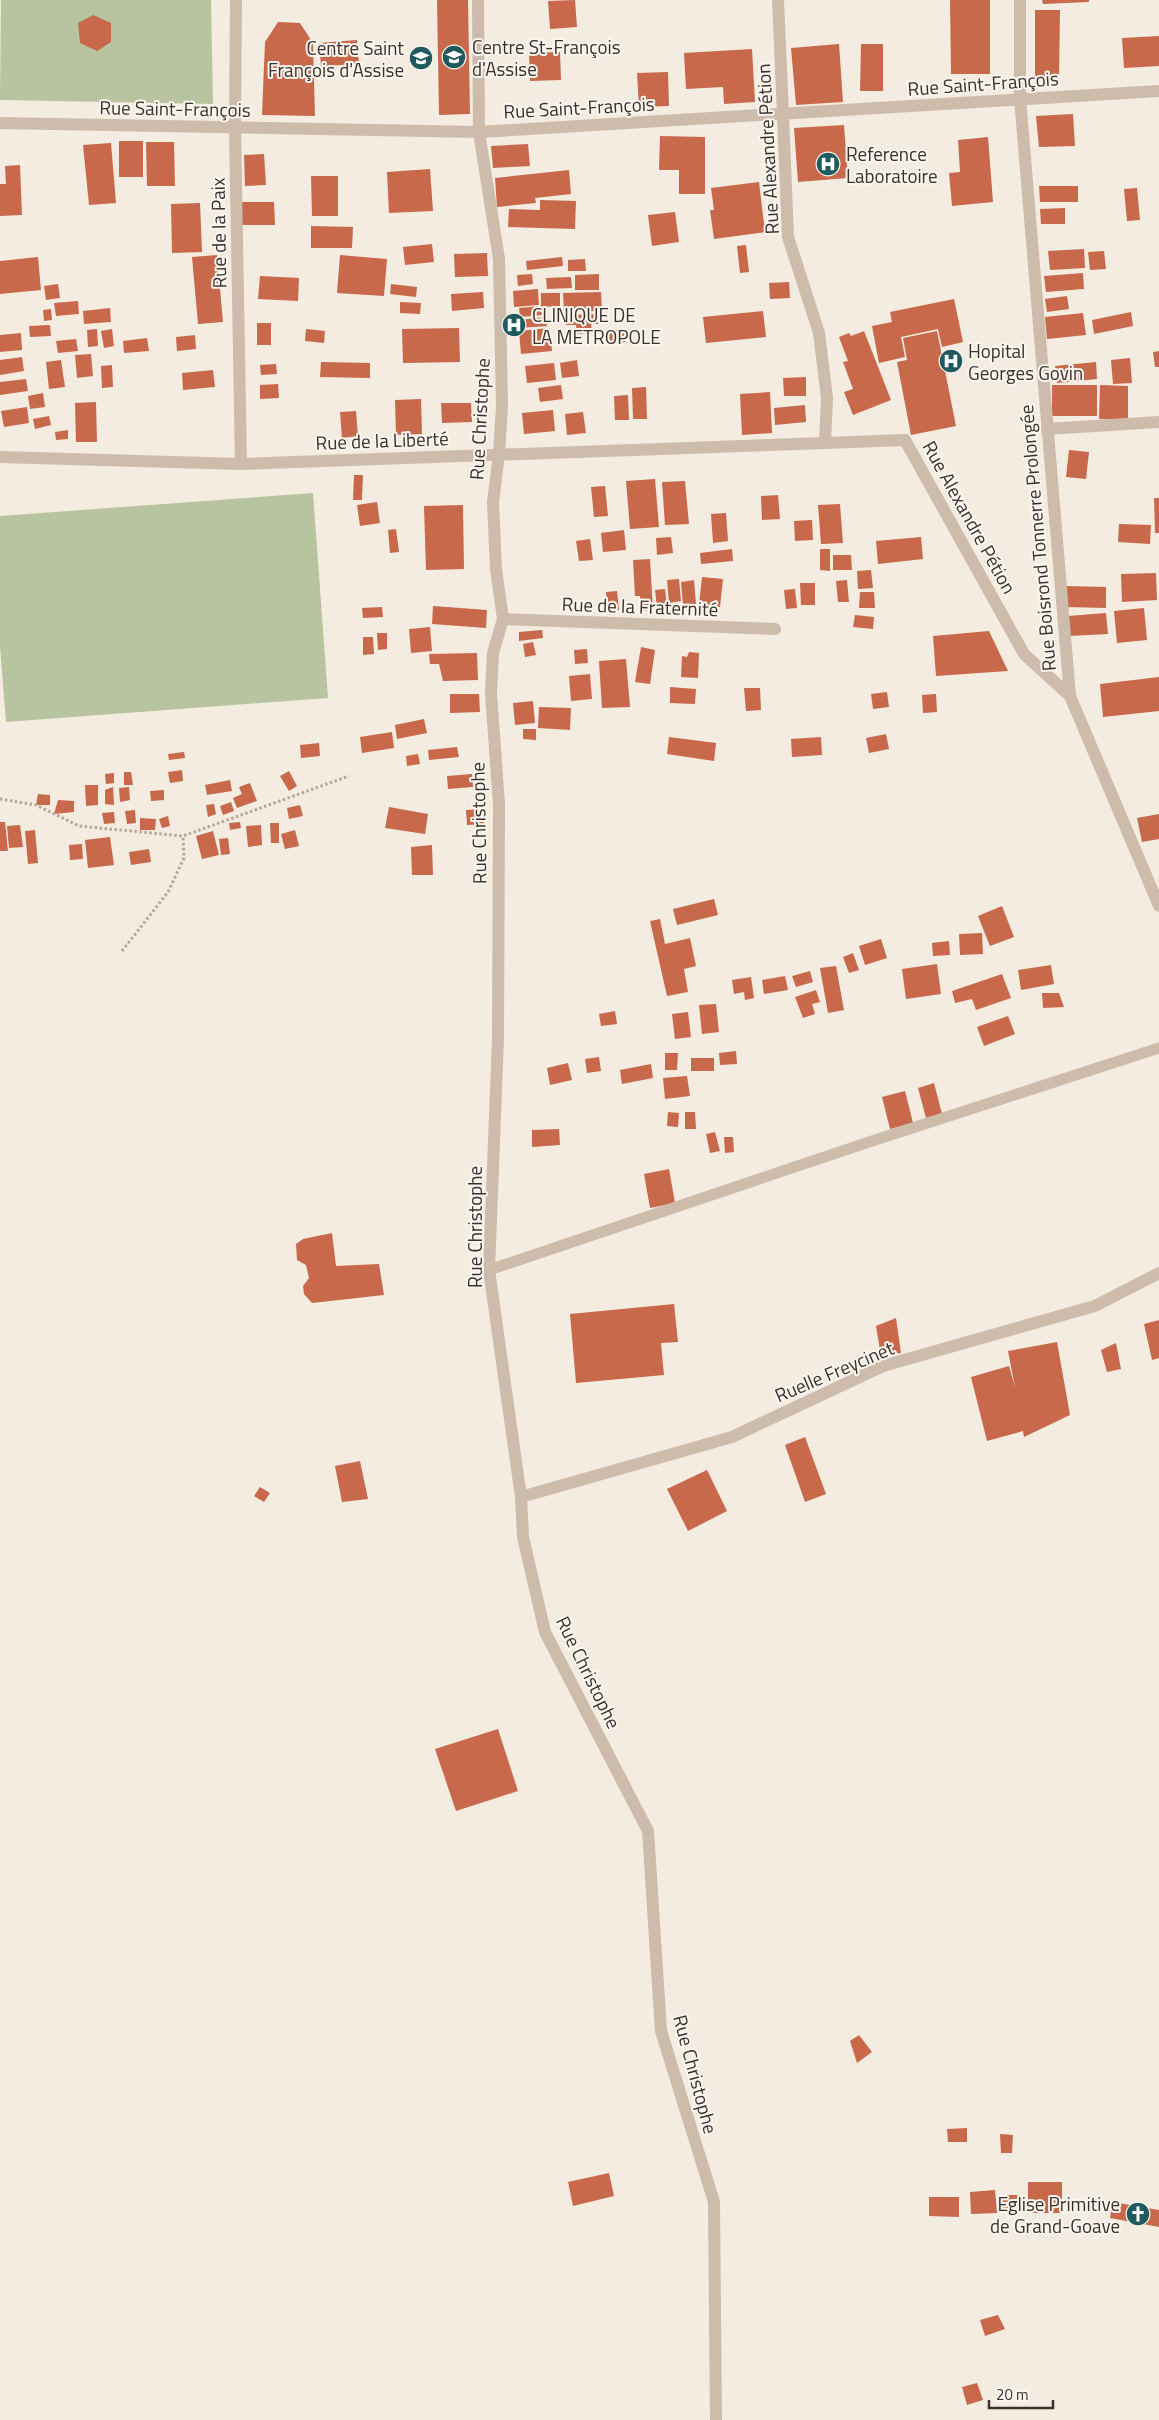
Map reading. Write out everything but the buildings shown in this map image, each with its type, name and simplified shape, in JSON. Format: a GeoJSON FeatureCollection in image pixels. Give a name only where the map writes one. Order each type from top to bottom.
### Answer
{"type":"FeatureCollection","features":[{"type":"Feature","properties":{"kind":"street","name":"Rue de la Paix"},"geometry":{"type":"LineString","coordinates":[[236,0],[235,128],[241,464]]}},
{"type":"Feature","properties":{"kind":"street","name":"Rue Christophe"},"geometry":{"type":"LineString","coordinates":[[478,0],[479,132],[499,259],[502,406],[499,454],[492,502],[496,569],[503,619],[492,653],[491,693],[499,824],[498,1038],[489,1270],[521,1497],[523,1537],[545,1632],[648,1831],[661,2031],[714,2202],[716,2420]]}},
{"type":"Feature","properties":{"kind":"street","name":"Rue Alexandre Pétion"},"geometry":{"type":"LineString","coordinates":[[778,0],[788,237],[819,333],[827,398],[825,443],[905,440],[1024,654],[1070,696]]}},
{"type":"Feature","properties":{"kind":"street","name":"Rue Boisrond Tonnerre Prolongée"},"geometry":{"type":"LineString","coordinates":[[1020,0],[1020,98],[1046,429],[1070,696],[1159,906]]}},
{"type":"Feature","properties":{"kind":"street","name":"Rue Saint-François"},"geometry":{"type":"LineString","coordinates":[[0,123],[479,132],[1159,91]]}},
{"type":"Feature","properties":{"kind":"street"},"geometry":{"type":"LineString","coordinates":[[1046,429],[1159,422]]}},
{"type":"Feature","properties":{"kind":"street","name":"Rue de la Liberté"},"geometry":{"type":"LineString","coordinates":[[0,457],[241,464],[825,443]]}},
{"type":"Feature","properties":{"kind":"street","name":"Rue de la Fraternité"},"geometry":{"type":"LineString","coordinates":[[503,619],[775,629]]}},
{"type":"Feature","properties":{"kind":"street","name":"Ruelle Freycinet"},"geometry":{"type":"LineString","coordinates":[[521,1497],[732,1437],[883,1366],[1095,1306],[1159,1273]]}},
{"type":"Feature","properties":{"kind":"lane"},"geometry":{"type":"LineString","coordinates":[[489,1270],[869,1142],[1159,1048]]}},
{"type":"Feature","properties":{"kind":"path"},"geometry":{"type":"LineString","coordinates":[[0,799],[36,805],[78,826],[183,836],[349,776]]}},
{"type":"Feature","properties":{"kind":"path"},"geometry":{"type":"LineString","coordinates":[[122,951],[168,892],[184,858],[183,836]]}},
{"type":"Feature","properties":{"kind":"green space"},"geometry":{"type":"Polygon","coordinates":[[[1,0],[211,0],[213,104],[0,100],[1,0]]]}},
{"type":"Feature","properties":{"kind":"green space"},"geometry":{"type":"Polygon","coordinates":[[[313,493],[328,698],[6,722],[0,646],[0,516],[313,493]]]}},
{"type":"Feature","properties":{"kind":"place","name":"Centre St-François d'Assise"},"geometry":{"type":"Point","coordinates":[454,57]}},
{"type":"Feature","properties":{"kind":"place","name":"Centre Saint François d'Assise"},"geometry":{"type":"Point","coordinates":[421,58]}},
{"type":"Feature","properties":{"kind":"place","name":"Reference Laboratoire"},"geometry":{"type":"Point","coordinates":[828,164]}},
{"type":"Feature","properties":{"kind":"place","name":"CLINIQUE DE LA METROPOLE"},"geometry":{"type":"Point","coordinates":[514,325]}},
{"type":"Feature","properties":{"kind":"place","name":"Hopital Georges Govin"},"geometry":{"type":"Point","coordinates":[951,361]}},
{"type":"Feature","properties":{"kind":"place","name":"Eglise Primitive de Grand-Goave"},"geometry":{"type":"Point","coordinates":[1138,2214]}}]}
